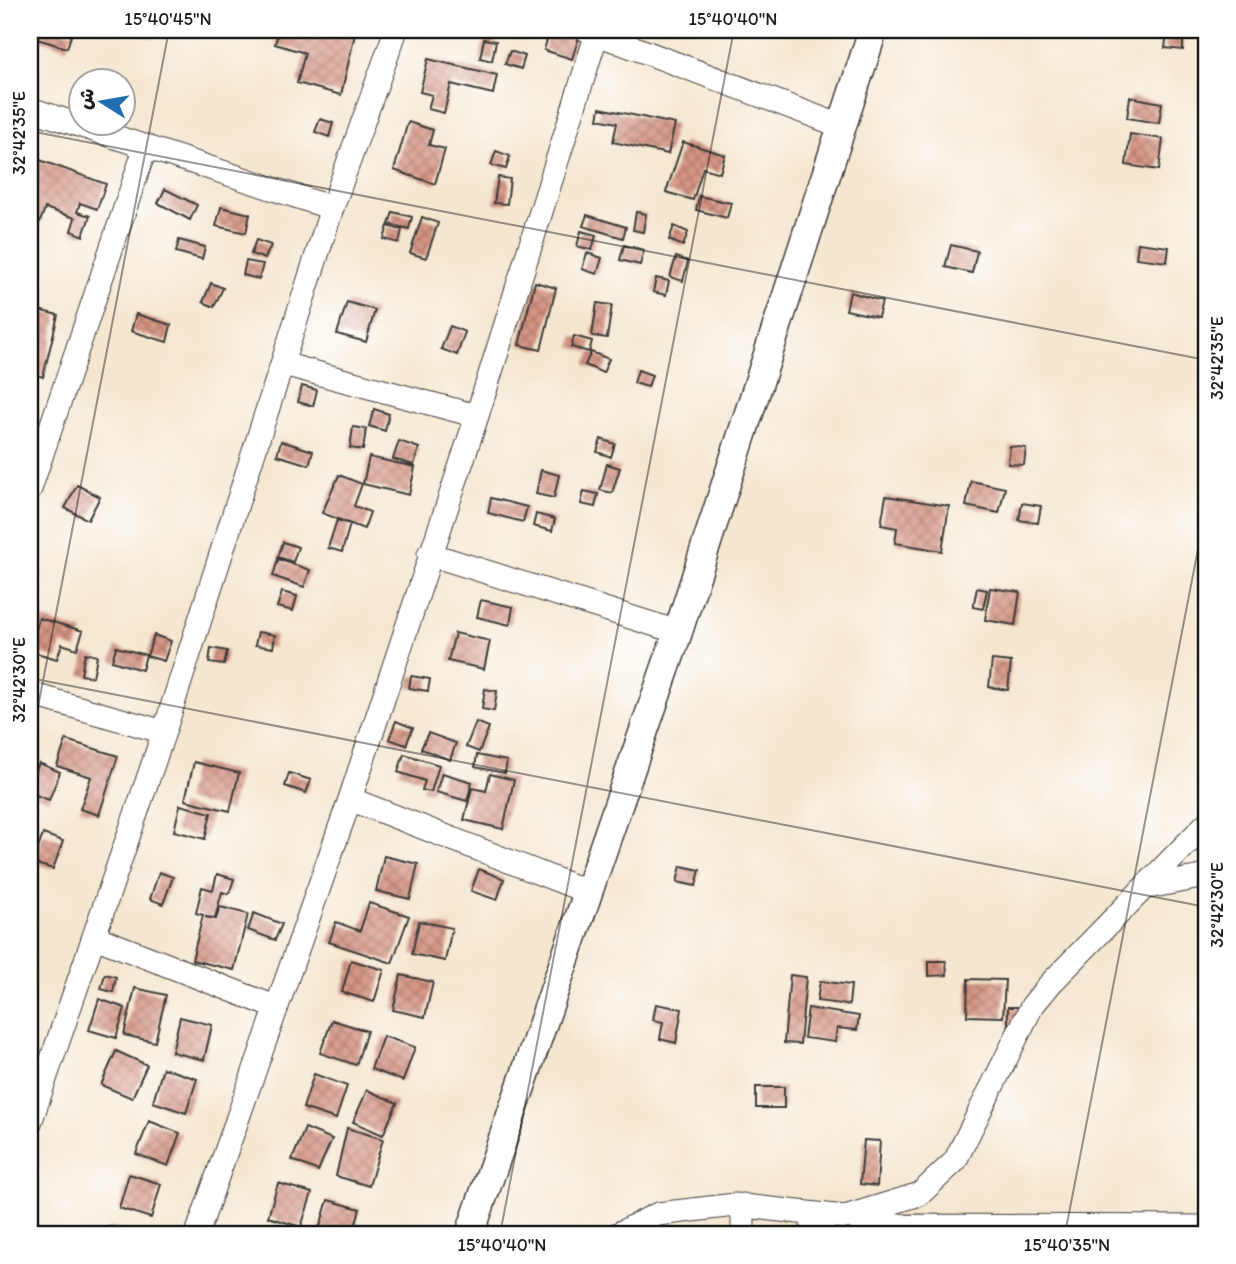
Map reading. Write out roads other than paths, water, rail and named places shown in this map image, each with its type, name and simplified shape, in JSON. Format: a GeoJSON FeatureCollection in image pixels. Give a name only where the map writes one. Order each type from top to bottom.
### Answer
{"type":"FeatureCollection","features":[{"type":"Feature","properties":{"kind":"street"},"geometry":{"type":"LineString","coordinates":[[30,1120],[164,732],[331,208],[396,30]]}},
{"type":"Feature","properties":{"kind":"street"},"geometry":{"type":"LineString","coordinates":[[470,1234],[678,632],[873,30]]}},
{"type":"Feature","properties":{"kind":"street"},"geometry":{"type":"LineString","coordinates":[[197,1234],[350,799],[429,554],[477,416],[594,31],[841,126]]}},
{"type":"Feature","properties":{"kind":"street"},"geometry":{"type":"LineString","coordinates":[[30,109],[331,208]]}},
{"type":"Feature","properties":{"kind":"street"},"geometry":{"type":"LineString","coordinates":[[30,489],[146,146]]}},
{"type":"Feature","properties":{"kind":"street"},"geometry":{"type":"LineString","coordinates":[[283,364],[477,416]]}},
{"type":"Feature","properties":{"kind":"street"},"geometry":{"type":"LineString","coordinates":[[429,554],[678,632]]}},
{"type":"Feature","properties":{"kind":"street"},"geometry":{"type":"LineString","coordinates":[[30,694],[164,732]]}},
{"type":"Feature","properties":{"kind":"street"},"geometry":{"type":"LineString","coordinates":[[350,799],[589,892]]}},
{"type":"Feature","properties":{"kind":"street"},"geometry":{"type":"LineString","coordinates":[[624,1232],[658,1214],[743,1205],[815,1227],[905,1201],[920,1194],[955,1161],[991,1094],[1032,1006],[1100,930],[1147,887],[1206,824]]}},
{"type":"Feature","properties":{"kind":"street"},"geometry":{"type":"LineString","coordinates":[[1147,887],[1206,876]]}},
{"type":"Feature","properties":{"kind":"street"},"geometry":{"type":"LineString","coordinates":[[95,937],[275,1007]]}},
{"type":"Feature","properties":{"kind":"street"},"geometry":{"type":"LineString","coordinates":[[743,1205],[743,1234]]}},
{"type":"Feature","properties":{"kind":"street"},"geometry":{"type":"LineString","coordinates":[[845,1217],[905,1226],[1140,1224],[1206,1227]]}}]}
